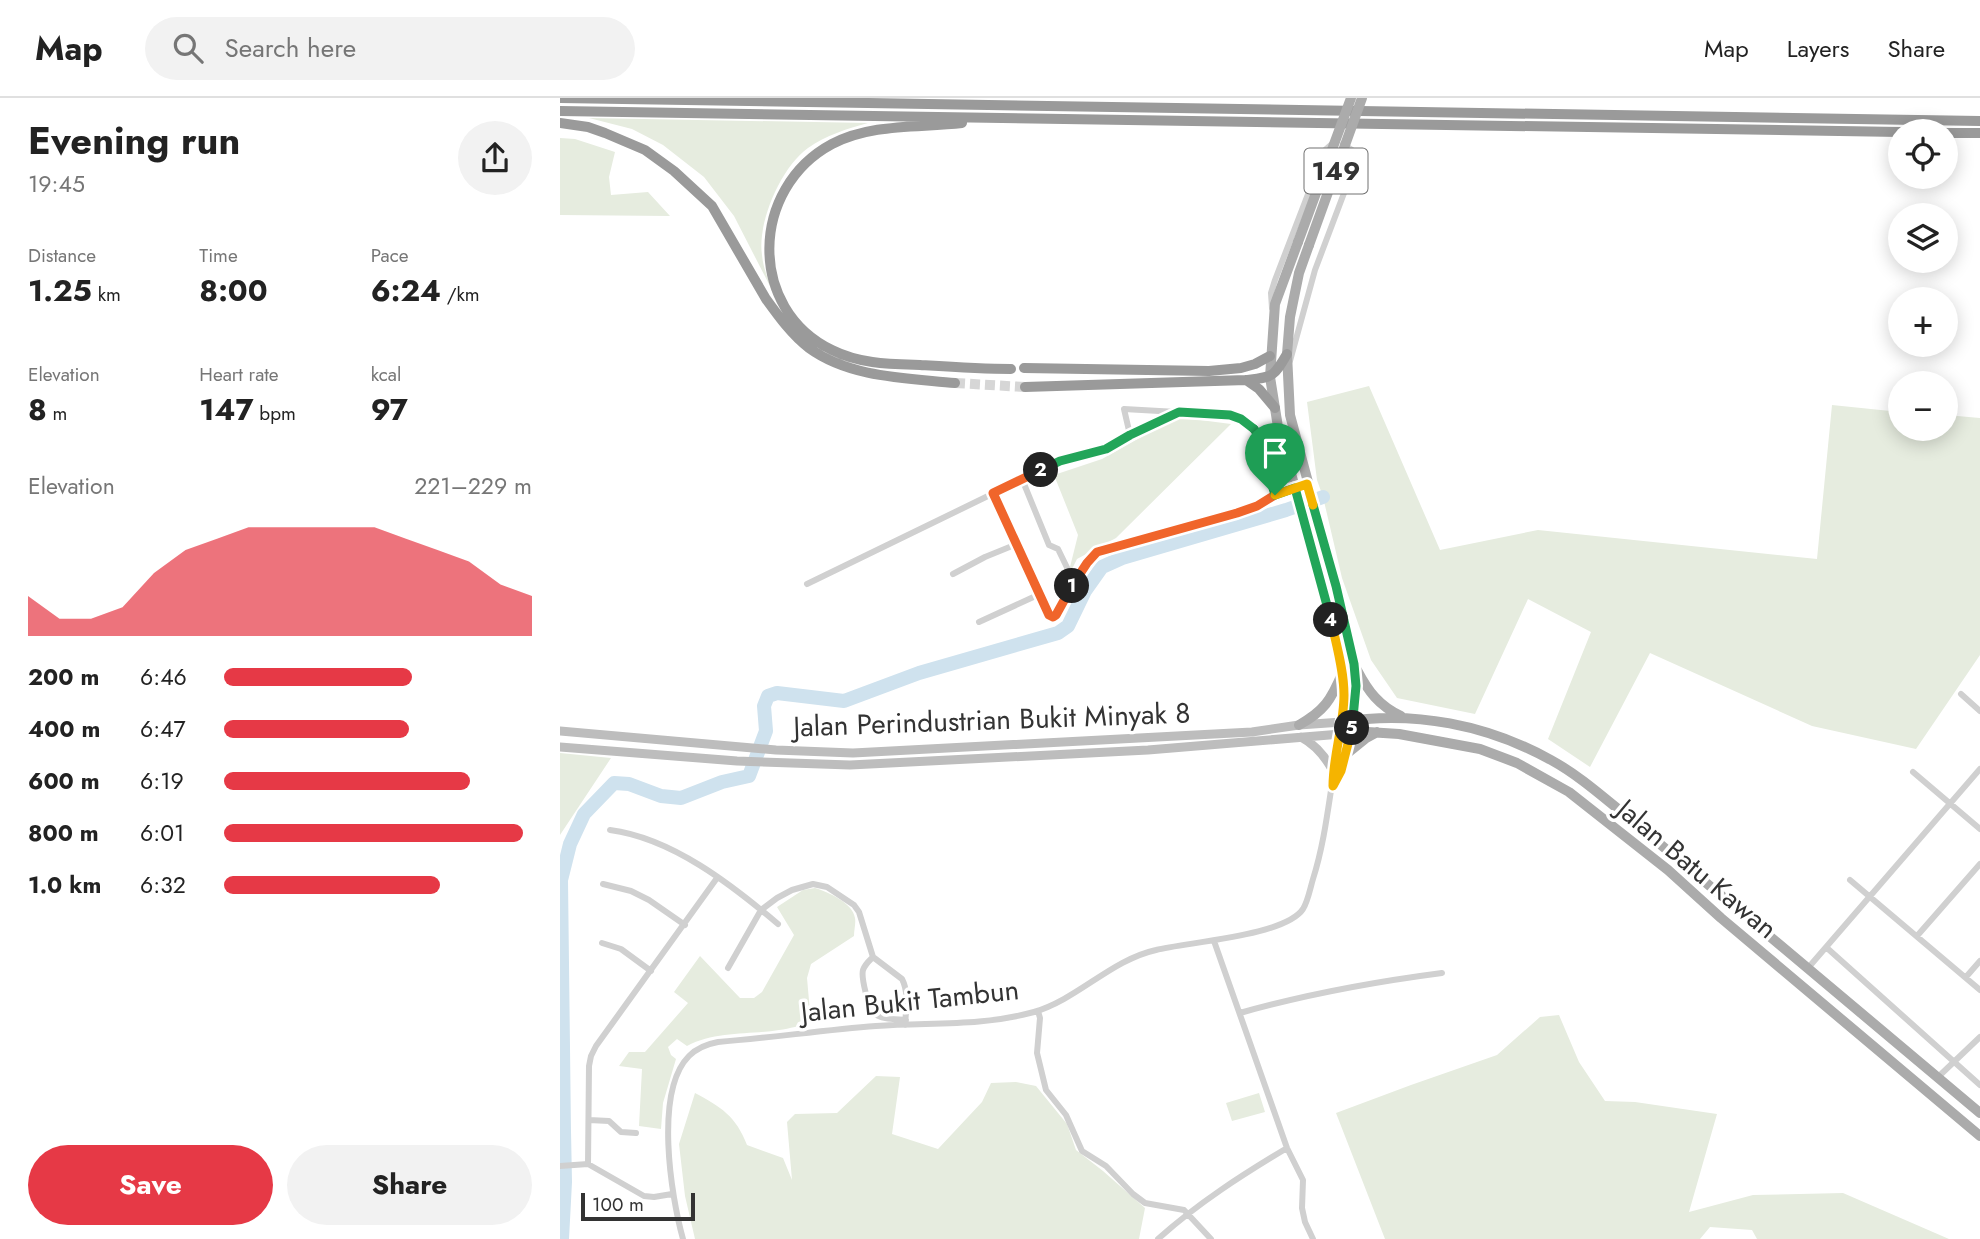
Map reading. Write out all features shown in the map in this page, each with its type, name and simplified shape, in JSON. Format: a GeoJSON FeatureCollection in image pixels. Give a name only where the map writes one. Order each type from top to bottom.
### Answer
{"type":"FeatureCollection","features":[{"type":"Feature","properties":{"kind":"highway"},"geometry":{"type":"LineString","coordinates":[[560,98],[1980,121]]}},
{"type":"Feature","properties":{"kind":"highway"},"geometry":{"type":"LineString","coordinates":[[839,98],[867,104]]}},
{"type":"Feature","properties":{"kind":"highway"},"geometry":{"type":"LineString","coordinates":[[560,111],[1888,132]]}},
{"type":"Feature","properties":{"kind":"highway"},"geometry":{"type":"LineString","coordinates":[[1003,118],[867,132],[826,147],[809,161],[785,189],[773,217],[769,251],[774,282],[789,313],[805,332],[832,350],[855,359],[880,363],[1011,369]]}},
{"type":"Feature","properties":{"kind":"highway"},"geometry":{"type":"LineString","coordinates":[[560,124],[588,127],[645,150],[686,181],[712,206],[771,306],[809,348],[859,370],[955,383]]}},
{"type":"Feature","properties":{"kind":"highway"},"geometry":{"type":"LineString","coordinates":[[1958,133],[1980,133]]}},
{"type":"Feature","properties":{"kind":"highway"},"geometry":{"type":"LineString","coordinates":[[1025,387],[1246,380],[1270,377],[1278,371],[1287,355]]}},
{"type":"Feature","properties":{"kind":"highway"},"geometry":{"type":"LineString","coordinates":[[1024,368],[1209,370],[1241,368],[1270,356]]}},
{"type":"Feature","properties":{"kind":"highway"},"geometry":{"type":"LineString","coordinates":[[1246,380],[1259,389],[1275,408]]}},
{"type":"Feature","properties":{"kind":"main road","name":"Jalan Bukit Tambun"},"geometry":{"type":"LineString","coordinates":[[1340,734],[1344,692],[1342,672],[1329,609],[1278,427],[1270,377],[1270,356],[1277,296],[1351,98]]}},
{"type":"Feature","properties":{"kind":"main road","name":"Jalan Bukit Tambun"},"geometry":{"type":"LineString","coordinates":[[1352,731],[1356,686],[1354,664],[1290,415],[1287,355],[1292,300],[1362,98]]}},
{"type":"Feature","properties":{"kind":"main road"},"geometry":{"type":"LineString","coordinates":[[1354,664],[1368,690],[1379,702],[1389,711],[1406,719]]}},
{"type":"Feature","properties":{"kind":"main road"},"geometry":{"type":"LineString","coordinates":[[1299,731],[1325,707],[1342,672]]}},
{"type":"Feature","properties":{"kind":"main road","name":"Jalan Batu Kawan"},"geometry":{"type":"LineString","coordinates":[[1342,722],[1380,718],[1436,721],[1473,727],[1552,760],[1629,818],[1980,1113]]}},
{"type":"Feature","properties":{"kind":"main road","name":"Jalan Batu Kawan"},"geometry":{"type":"LineString","coordinates":[[1340,734],[1352,731],[1377,732],[1486,750],[1517,762],[1569,792],[1668,870],[1721,918],[1980,1136]]}},
{"type":"Feature","properties":{"kind":"main road"},"geometry":{"type":"LineString","coordinates":[[1345,755],[1377,732]]}},
{"type":"Feature","properties":{"kind":"street"},"geometry":{"type":"LineString","coordinates":[[1272,327],[1272,288],[1325,150],[1336,141],[1355,152],[1354,163],[1315,270],[1288,369]]}},
{"type":"Feature","properties":{"kind":"street"},"geometry":{"type":"LineString","coordinates":[[1130,435],[1124,409],[1230,415],[1241,419],[1253,427],[1258,435],[1275,495]]}},
{"type":"Feature","properties":{"kind":"street"},"geometry":{"type":"LineString","coordinates":[[807,584],[1060,461],[1106,449],[1179,412]]}},
{"type":"Feature","properties":{"kind":"street"},"geometry":{"type":"LineString","coordinates":[[1023,479],[1049,545],[1058,549],[1074,582]]}},
{"type":"Feature","properties":{"kind":"street"},"geometry":{"type":"LineString","coordinates":[[993,493],[1049,615],[1053,617],[1074,582],[1097,552],[1237,513],[1257,506],[1275,495],[1308,488]]}},
{"type":"Feature","properties":{"kind":"street"},"geometry":{"type":"LineString","coordinates":[[953,573],[1017,544]]}},
{"type":"Feature","properties":{"kind":"street"},"geometry":{"type":"LineString","coordinates":[[979,622],[1040,594]]}},
{"type":"Feature","properties":{"kind":"street"},"geometry":{"type":"LineString","coordinates":[[1961,694],[1980,710]]}},
{"type":"Feature","properties":{"kind":"street","name":"Jalan Perindustrian Bukit Minyak 8"},"geometry":{"type":"LineString","coordinates":[[560,747],[771,763],[863,764],[1148,750],[1252,742],[1342,722]]}},
{"type":"Feature","properties":{"kind":"street","name":"Jalan Perindustrian Bukit Minyak 8"},"geometry":{"type":"LineString","coordinates":[[560,731],[776,750],[853,753],[1252,732],[1340,734]]}},
{"type":"Feature","properties":{"kind":"street"},"geometry":{"type":"LineString","coordinates":[[1299,731],[1325,757],[1333,771]]}},
{"type":"Feature","properties":{"kind":"street","name":"Jalan Bukit Tambun"},"geometry":{"type":"LineString","coordinates":[[1333,786],[1341,771],[1352,731]]}},
{"type":"Feature","properties":{"kind":"street","name":"Jalan Bukit Tambun"},"geometry":{"type":"LineString","coordinates":[[683,1239],[673,1194],[668,1137],[671,1100],[687,1057],[709,1044],[718,1042],[777,1038],[906,1022],[983,1023],[1009,1019],[1063,1000],[1138,956],[1159,949],[1214,941],[1284,924],[1303,909],[1318,866],[1327,825],[1340,734]]}},
{"type":"Feature","properties":{"kind":"street"},"geometry":{"type":"LineString","coordinates":[[1808,968],[1980,769]]}},
{"type":"Feature","properties":{"kind":"street"},"geometry":{"type":"LineString","coordinates":[[1913,772],[1980,829]]}},
{"type":"Feature","properties":{"kind":"street"},"geometry":{"type":"LineString","coordinates":[[610,830],[650,839],[678,853],[717,878],[778,924]]}},
{"type":"Feature","properties":{"kind":"street"},"geometry":{"type":"LineString","coordinates":[[1917,936],[1980,864]]}},
{"type":"Feature","properties":{"kind":"street"},"geometry":{"type":"LineString","coordinates":[[588,1164],[591,1056],[717,878]]}},
{"type":"Feature","properties":{"kind":"street"},"geometry":{"type":"LineString","coordinates":[[1850,880],[1980,990]]}},
{"type":"Feature","properties":{"kind":"street"},"geometry":{"type":"LineString","coordinates":[[603,884],[631,891],[649,900],[685,925]]}},
{"type":"Feature","properties":{"kind":"street"},"geometry":{"type":"LineString","coordinates":[[727,968],[761,910],[792,890],[813,884],[827,887],[854,905],[859,912],[873,957],[905,983],[906,1022],[883,1017],[872,1010],[862,973],[867,962],[873,957]]}},
{"type":"Feature","properties":{"kind":"street"},"geometry":{"type":"LineString","coordinates":[[1214,941],[1287,1148],[1304,1182],[1302,1209],[1313,1239]]}},
{"type":"Feature","properties":{"kind":"street"},"geometry":{"type":"LineString","coordinates":[[601,943],[621,949],[652,971]]}},
{"type":"Feature","properties":{"kind":"street"},"geometry":{"type":"LineString","coordinates":[[1826,948],[1980,1085]]}},
{"type":"Feature","properties":{"kind":"street"},"geometry":{"type":"LineString","coordinates":[[1966,977],[1980,961]]}},
{"type":"Feature","properties":{"kind":"street"},"geometry":{"type":"LineString","coordinates":[[1240,1013],[1289,999],[1367,983],[1442,973]]}},
{"type":"Feature","properties":{"kind":"street"},"geometry":{"type":"LineString","coordinates":[[1038,1011],[1040,1018],[1037,1053],[1046,1090],[1066,1115],[1082,1151],[1106,1166],[1145,1203],[1184,1210],[1211,1239]]}},
{"type":"Feature","properties":{"kind":"street"},"geometry":{"type":"LineString","coordinates":[[1937,1078],[1980,1037]]}},
{"type":"Feature","properties":{"kind":"street"},"geometry":{"type":"LineString","coordinates":[[589,1120],[609,1121],[621,1132],[636,1133]]}},
{"type":"Feature","properties":{"kind":"street"},"geometry":{"type":"LineString","coordinates":[[1158,1239],[1235,1179],[1287,1148]]}},
{"type":"Feature","properties":{"kind":"street"},"geometry":{"type":"LineString","coordinates":[[560,1166],[588,1164],[644,1196],[673,1194]]}},
{"type":"Feature","properties":{"kind":"shaded area"},"geometry":{"type":"Polygon","coordinates":[[[589,118],[868,123],[815,143],[798,157],[780,182],[767,212],[761,242],[764,265],[773,292],[734,216],[704,177],[663,145],[632,129],[589,118]]]}},
{"type":"Feature","properties":{"kind":"shaded area"},"geometry":{"type":"Polygon","coordinates":[[[560,138],[575,139],[615,152],[609,177],[611,195],[648,192],[670,216],[560,215],[560,138]]]}},
{"type":"Feature","properties":{"kind":"shaded area"},"geometry":{"type":"Polygon","coordinates":[[[1369,386],[1440,550],[1538,530],[1817,559],[1832,405],[1888,411],[1888,441],[1958,441],[1958,416],[1980,418],[1980,655],[1916,749],[1812,726],[1650,653],[1590,767],[1548,739],[1591,632],[1528,599],[1475,714],[1397,698],[1371,660],[1342,578],[1317,480],[1307,402],[1369,386]]]}},
{"type":"Feature","properties":{"kind":"shaded area"},"geometry":{"type":"Polygon","coordinates":[[[1177,417],[1231,424],[1116,538],[1077,559],[1067,579],[1078,535],[1054,475],[1102,459],[1177,417]]]}},
{"type":"Feature","properties":{"kind":"shaded area"},"geometry":{"type":"Polygon","coordinates":[[[560,753],[611,758],[560,835],[560,753]]]}},
{"type":"Feature","properties":{"kind":"shaded area"},"geometry":{"type":"Polygon","coordinates":[[[815,888],[845,903],[853,913],[855,922],[854,936],[811,964],[807,978],[811,1023],[709,1038],[687,1046],[677,1039],[668,1047],[676,1059],[663,1103],[661,1129],[639,1126],[642,1069],[619,1066],[629,1052],[645,1052],[688,1003],[674,992],[700,956],[740,998],[754,998],[762,992],[794,935],[777,907],[803,890],[815,888]]]}},
{"type":"Feature","properties":{"kind":"shaded area"},"geometry":{"type":"Polygon","coordinates":[[[1559,1015],[1579,1062],[1605,1101],[1635,1102],[1717,1114],[1689,1212],[1753,1195],[1843,1193],[1949,1239],[1757,1239],[1752,1230],[1710,1227],[1700,1239],[1385,1239],[1336,1113],[1497,1055],[1540,1017],[1559,1015]]]}},
{"type":"Feature","properties":{"kind":"shaded area"},"geometry":{"type":"Polygon","coordinates":[[[876,1076],[900,1077],[892,1134],[938,1149],[982,1102],[991,1083],[1016,1082],[1036,1086],[1067,1124],[1076,1150],[1145,1208],[1139,1239],[695,1239],[685,1196],[679,1144],[695,1093],[733,1119],[747,1145],[783,1158],[792,1180],[787,1122],[795,1114],[837,1113],[876,1076]]]}},
{"type":"Feature","properties":{"kind":"shaded area"},"geometry":{"type":"Polygon","coordinates":[[[1259,1093],[1265,1112],[1232,1121],[1226,1103],[1259,1093]]]}},
{"type":"Feature","properties":{"kind":"waterway"},"geometry":{"type":"LineString","coordinates":[[564,1131],[561,880],[570,844],[584,814],[614,783],[629,784],[661,796],[681,798],[722,782],[749,776],[766,731],[764,706],[768,696],[777,693],[844,701],[919,673],[1058,633],[1068,626],[1085,591],[1102,567],[1122,558],[1323,497]]}},
{"type":"Feature","properties":{"kind":"waterway"},"geometry":{"type":"LineString","coordinates":[[560,1131],[564,1131],[565,1182],[562,1239]]}},
{"type":"Feature","properties":{"kind":"tunnel"},"geometry":{"type":"LineString","coordinates":[[955,383],[1025,387]]}},
{"type":"Feature","properties":{"kind":"route"},"geometry":{"type":"LineString","coordinates":[[1275,495],[1257,506],[1237,513],[1097,552],[1078,575],[1053,617],[1049,615],[993,493],[1060,461],[1106,449],[1179,412],[1230,415],[1253,427],[1258,435],[1275,495],[1295,488],[1329,609],[1344,692],[1333,786],[1341,771],[1352,731],[1356,703],[1354,664],[1345,620],[1307,484],[1295,488],[1275,495]]}}]}
